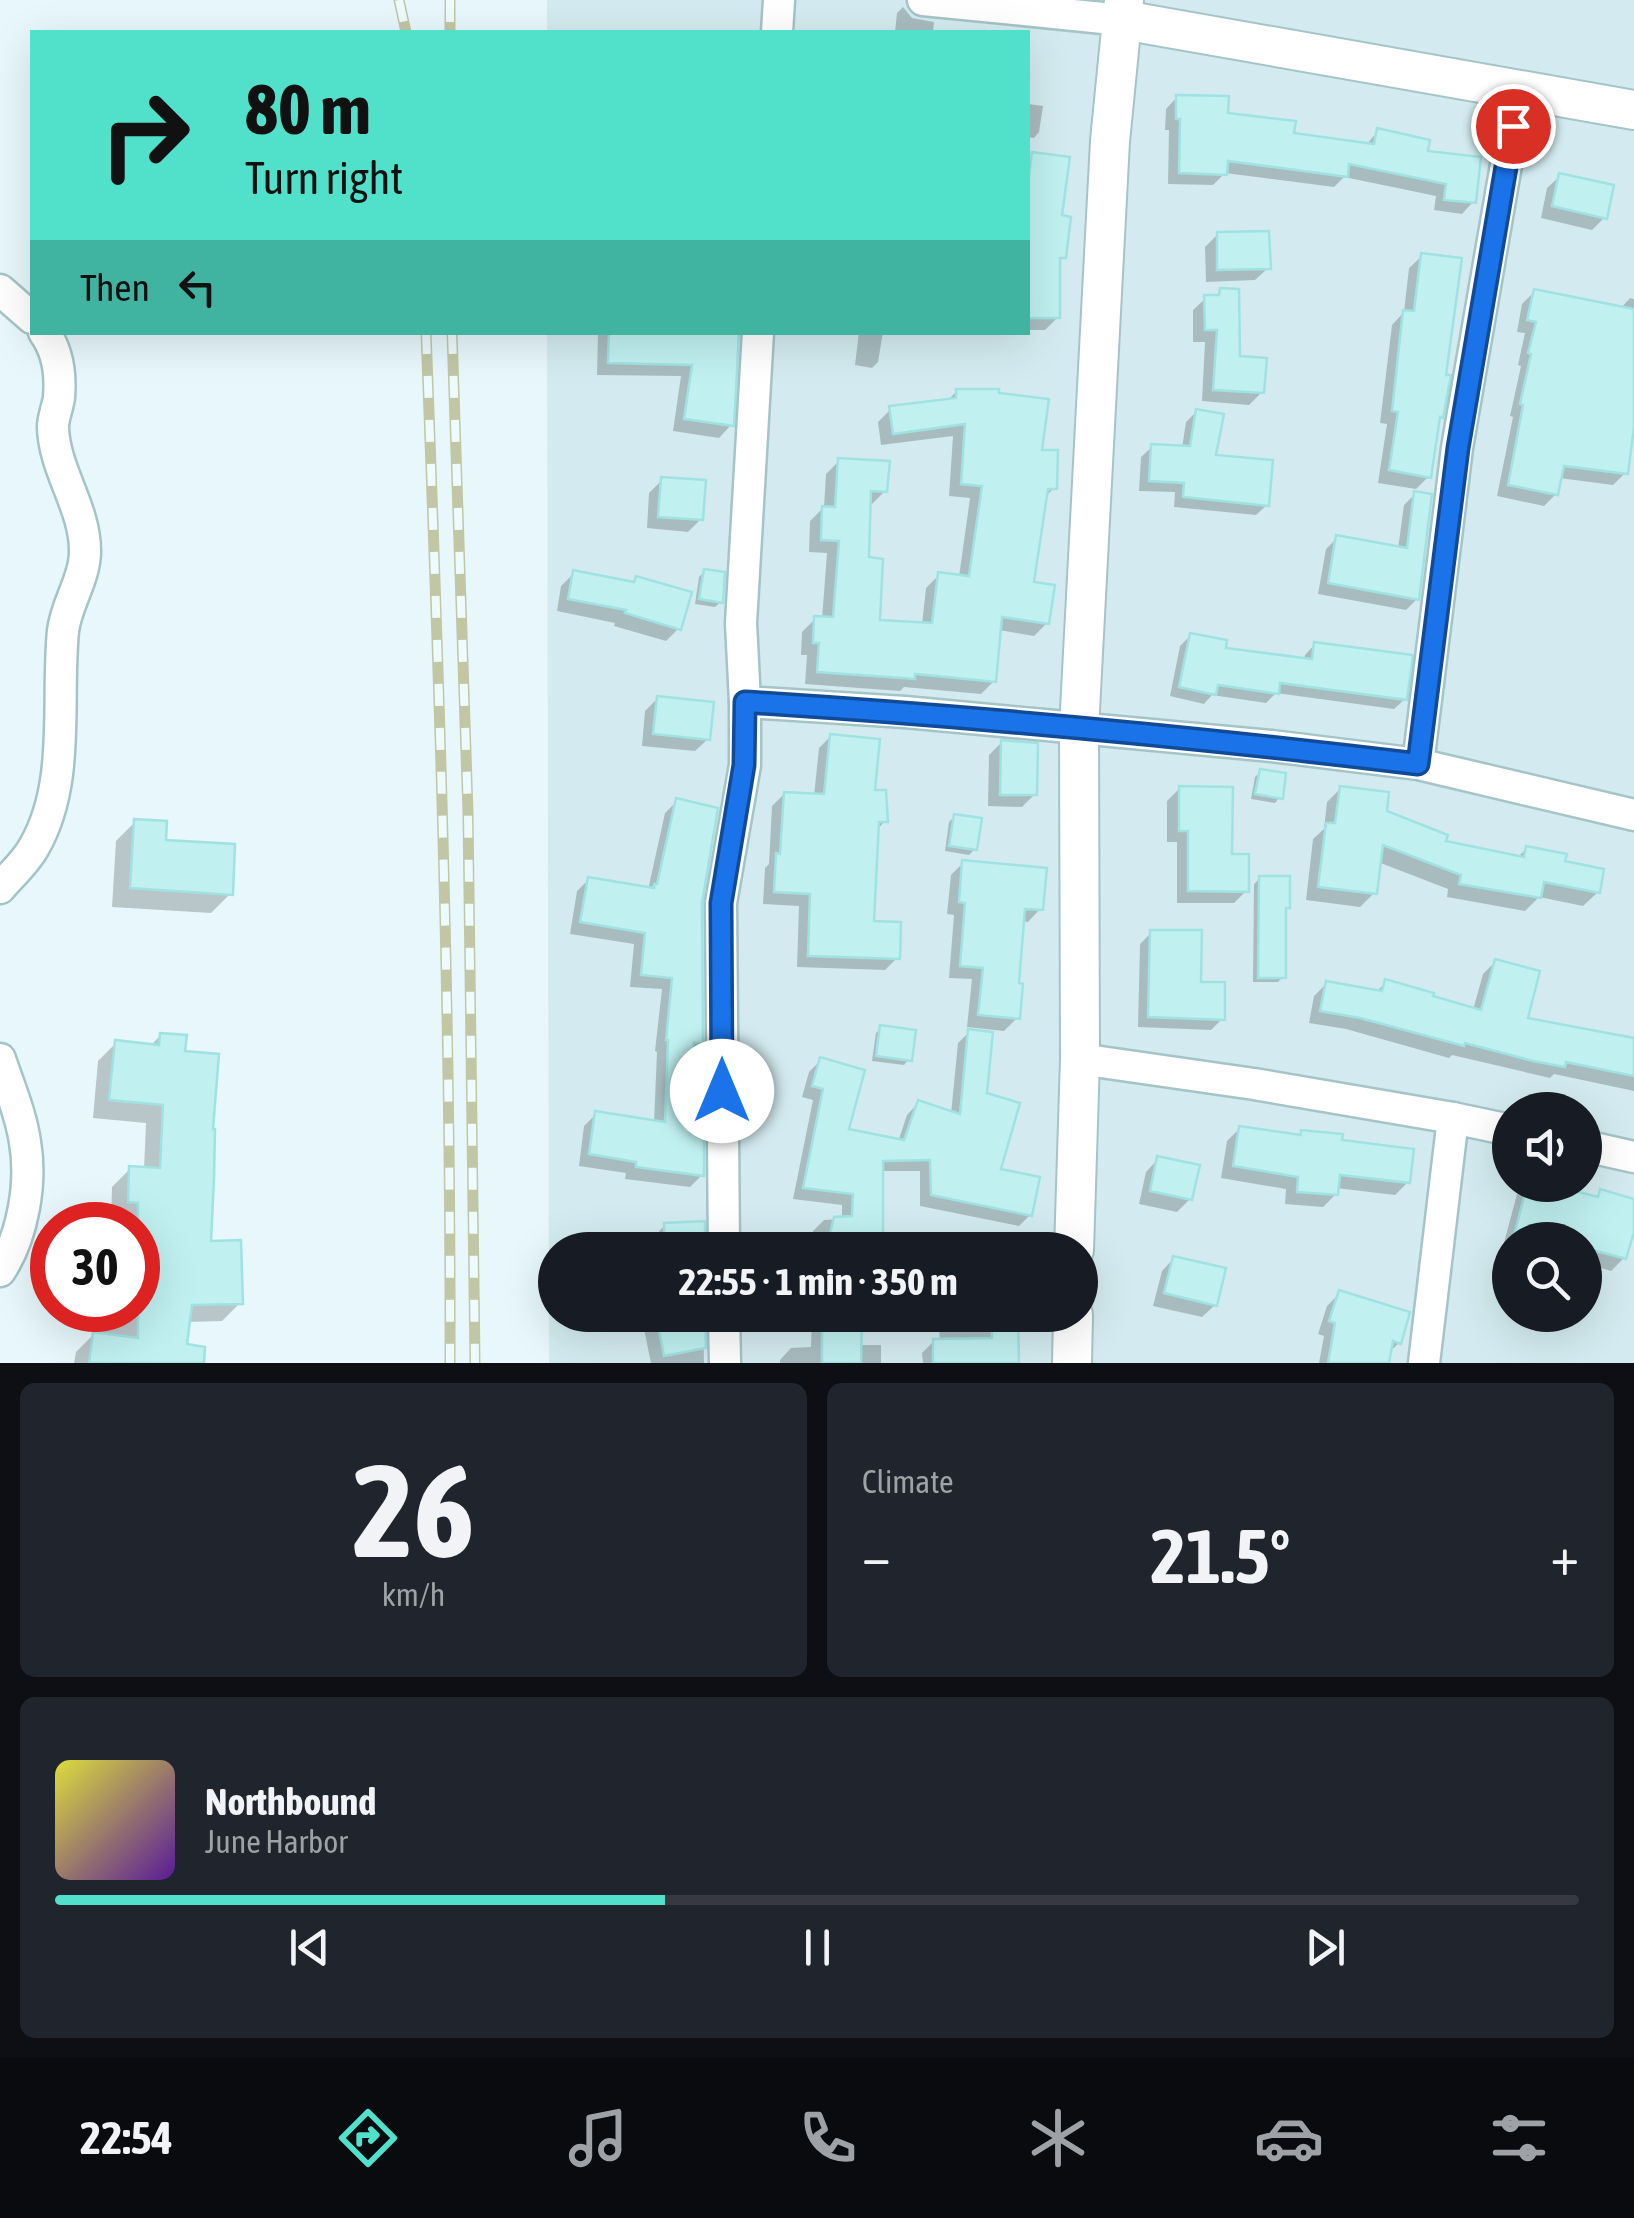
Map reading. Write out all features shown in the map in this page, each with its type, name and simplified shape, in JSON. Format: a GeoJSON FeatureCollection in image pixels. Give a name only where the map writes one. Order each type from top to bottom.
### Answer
{"type":"FeatureCollection","features":[{"type":"Feature","properties":{"kind":"street"},"geometry":{"type":"LineString","coordinates":[[776,30],[779,0]]}},
{"type":"Feature","properties":{"kind":"street"},"geometry":{"type":"LineString","coordinates":[[923,0],[1123,10],[1634,110]]}},
{"type":"Feature","properties":{"kind":"street"},"geometry":{"type":"LineString","coordinates":[[1075,1232],[1080,1059],[1080,729],[1110,142],[1123,10]]}},
{"type":"Feature","properties":{"kind":"street"},"geometry":{"type":"LineString","coordinates":[[1418,764],[1458,448],[1519,90]]}},
{"type":"Feature","properties":{"kind":"street"},"geometry":{"type":"LineString","coordinates":[[0,290],[30,316]]}},
{"type":"Feature","properties":{"kind":"street"},"geometry":{"type":"LineString","coordinates":[[0,888],[33,850],[51,812],[58,770],[63,627],[85,553],[79,511],[58,456],[53,426],[59,398],[59,365],[46,335]]}},
{"type":"Feature","properties":{"kind":"street"},"geometry":{"type":"LineString","coordinates":[[724,1232],[721,903],[744,765],[741,623],[758,335]]}},
{"type":"Feature","properties":{"kind":"street"},"geometry":{"type":"LineString","coordinates":[[745,702],[905,712],[1272,746],[1418,764],[1634,814]]}},
{"type":"Feature","properties":{"kind":"street"},"geometry":{"type":"LineString","coordinates":[[0,1059],[26,1142],[26,1182],[19,1230],[0,1271]]}},
{"type":"Feature","properties":{"kind":"street"},"geometry":{"type":"LineString","coordinates":[[1080,1059],[1254,1084],[1492,1126]]}},
{"type":"Feature","properties":{"kind":"street"},"geometry":{"type":"LineString","coordinates":[[1424,1363],[1453,1118]]}},
{"type":"Feature","properties":{"kind":"street"},"geometry":{"type":"LineString","coordinates":[[1602,1150],[1634,1157]]}},
{"type":"Feature","properties":{"kind":"street"},"geometry":{"type":"LineString","coordinates":[[724,1332],[725,1363]]}},
{"type":"Feature","properties":{"kind":"street"},"geometry":{"type":"LineString","coordinates":[[1072,1363],[1073,1332]]}},
{"type":"Feature","properties":{"kind":"shaded area"},"geometry":{"type":"Polygon","coordinates":[[[547,0],[1634,0],[1634,1363],[549,1363],[549,1332],[1098,1332],[1098,1232],[549,1232],[547,335],[1030,335],[1030,30],[547,30],[547,0]]]}},
{"type":"Feature","properties":{"kind":"building"},"geometry":{"type":"Polygon","coordinates":[[[1176,95],[1229,96],[1228,113],[1296,121],[1294,133],[1374,144],[1377,128],[1430,140],[1428,151],[1481,157],[1476,203],[1444,200],[1446,184],[1349,164],[1348,177],[1228,161],[1227,175],[1179,173],[1180,119],[1176,119],[1176,95]]]}},
{"type":"Feature","properties":{"kind":"building"},"geometry":{"type":"Polygon","coordinates":[[[1032,152],[1070,157],[1062,215],[1071,217],[1066,258],[1060,258],[1060,318],[1030,318],[1032,152]]]}},
{"type":"Feature","properties":{"kind":"building"},"geometry":{"type":"Polygon","coordinates":[[[1559,173],[1614,185],[1607,219],[1552,206],[1559,173]]]}},
{"type":"Feature","properties":{"kind":"building"},"geometry":{"type":"Polygon","coordinates":[[[1269,231],[1271,269],[1217,270],[1217,232],[1269,231]]]}},
{"type":"Feature","properties":{"kind":"building"},"geometry":{"type":"Polygon","coordinates":[[[1421,253],[1462,258],[1446,375],[1451,375],[1431,478],[1389,470],[1398,412],[1392,411],[1403,310],[1414,311],[1421,253]]]}},
{"type":"Feature","properties":{"kind":"building"},"geometry":{"type":"Polygon","coordinates":[[[1220,288],[1239,289],[1240,356],[1267,358],[1264,393],[1213,390],[1217,330],[1205,330],[1204,295],[1219,295],[1220,288]]]}},
{"type":"Feature","properties":{"kind":"building"},"geometry":{"type":"Polygon","coordinates":[[[1534,289],[1634,309],[1634,427],[1628,474],[1564,466],[1558,495],[1508,485],[1536,322],[1527,320],[1534,289]]]}},
{"type":"Feature","properties":{"kind":"building"},"geometry":{"type":"Polygon","coordinates":[[[609,335],[739,335],[734,426],[684,419],[692,365],[608,363],[609,335]]]}},
{"type":"Feature","properties":{"kind":"building"},"geometry":{"type":"Polygon","coordinates":[[[956,389],[999,389],[999,393],[1049,399],[1042,450],[1058,450],[1057,489],[1048,489],[1034,582],[1055,585],[1049,624],[1002,617],[996,682],[915,674],[915,679],[817,672],[819,643],[813,643],[814,616],[833,617],[839,541],[821,540],[822,506],[835,507],[838,458],[890,461],[887,492],[871,491],[869,557],[883,559],[880,620],[932,623],[938,572],[969,576],[982,486],[961,484],[965,424],[893,434],[889,406],[956,398],[956,389]]]}},
{"type":"Feature","properties":{"kind":"building"},"geometry":{"type":"Polygon","coordinates":[[[1196,409],[1224,414],[1216,455],[1273,460],[1269,506],[1183,497],[1184,483],[1149,481],[1151,444],[1190,446],[1196,409]]]}},
{"type":"Feature","properties":{"kind":"building"},"geometry":{"type":"Polygon","coordinates":[[[661,477],[706,480],[703,520],[658,517],[661,477]]]}},
{"type":"Feature","properties":{"kind":"building"},"geometry":{"type":"Polygon","coordinates":[[[1414,491],[1432,494],[1419,600],[1328,583],[1336,535],[1407,548],[1414,491]]]}},
{"type":"Feature","properties":{"kind":"building"},"geometry":{"type":"Polygon","coordinates":[[[704,569],[725,572],[723,603],[699,599],[704,569]]]}},
{"type":"Feature","properties":{"kind":"building"},"geometry":{"type":"Polygon","coordinates":[[[573,570],[634,582],[636,576],[692,592],[681,630],[625,613],[626,610],[568,599],[573,570]]]}},
{"type":"Feature","properties":{"kind":"building"},"geometry":{"type":"Polygon","coordinates":[[[1190,633],[1227,640],[1226,648],[1312,659],[1314,642],[1413,655],[1407,700],[1280,683],[1279,694],[1218,685],[1216,695],[1179,687],[1190,633]]]}},
{"type":"Feature","properties":{"kind":"building"},"geometry":{"type":"Polygon","coordinates":[[[657,696],[714,702],[710,740],[653,734],[657,696]]]}},
{"type":"Feature","properties":{"kind":"building"},"geometry":{"type":"Polygon","coordinates":[[[830,734],[880,739],[875,790],[886,790],[888,822],[879,822],[874,921],[901,922],[900,959],[808,956],[810,894],[774,892],[784,792],[824,794],[830,734]]]}},
{"type":"Feature","properties":{"kind":"building"},"geometry":{"type":"Polygon","coordinates":[[[1001,740],[1038,743],[1037,795],[1000,795],[1001,740]]]}},
{"type":"Feature","properties":{"kind":"building"},"geometry":{"type":"Polygon","coordinates":[[[1260,769],[1286,773],[1283,799],[1255,794],[1260,769]]]}},
{"type":"Feature","properties":{"kind":"building"},"geometry":{"type":"Polygon","coordinates":[[[1179,786],[1233,787],[1232,854],[1249,854],[1249,892],[1188,891],[1188,831],[1179,831],[1179,786]]]}},
{"type":"Feature","properties":{"kind":"building"},"geometry":{"type":"Polygon","coordinates":[[[1340,786],[1389,792],[1387,811],[1448,835],[1446,841],[1524,857],[1526,846],[1567,854],[1565,861],[1604,869],[1600,893],[1544,882],[1541,898],[1459,884],[1461,875],[1383,845],[1377,894],[1318,887],[1326,823],[1335,823],[1340,786]]]}},
{"type":"Feature","properties":{"kind":"building"},"geometry":{"type":"Polygon","coordinates":[[[676,798],[718,808],[702,903],[703,1044],[694,1043],[692,1131],[704,1133],[704,1176],[636,1167],[636,1162],[589,1154],[595,1111],[665,1122],[672,978],[641,975],[645,933],[580,922],[588,877],[654,888],[676,798]]]}},
{"type":"Feature","properties":{"kind":"building"},"geometry":{"type":"Polygon","coordinates":[[[954,814],[982,818],[977,850],[949,846],[954,814]]]}},
{"type":"Feature","properties":{"kind":"building"},"geometry":{"type":"Polygon","coordinates":[[[134,819],[167,821],[166,840],[235,844],[233,895],[130,888],[134,819]]]}},
{"type":"Feature","properties":{"kind":"building"},"geometry":{"type":"Polygon","coordinates":[[[962,860],[1047,868],[1043,910],[1025,909],[1020,1019],[978,1015],[983,968],[960,966],[965,903],[959,902],[962,860]]]}},
{"type":"Feature","properties":{"kind":"building"},"geometry":{"type":"Polygon","coordinates":[[[1259,876],[1290,876],[1286,978],[1258,978],[1259,876]]]}},
{"type":"Feature","properties":{"kind":"building"},"geometry":{"type":"Polygon","coordinates":[[[1150,930],[1202,930],[1201,982],[1225,982],[1225,1020],[1148,1017],[1150,930]]]}},
{"type":"Feature","properties":{"kind":"building"},"geometry":{"type":"Polygon","coordinates":[[[1495,959],[1540,971],[1528,1018],[1634,1038],[1634,1076],[1566,1062],[1565,1067],[1533,1061],[1320,1011],[1326,981],[1382,991],[1385,979],[1481,1010],[1495,959]]]}},
{"type":"Feature","properties":{"kind":"building"},"geometry":{"type":"Polygon","coordinates":[[[880,1025],[916,1030],[912,1061],[876,1056],[880,1025]]]}},
{"type":"Feature","properties":{"kind":"building"},"geometry":{"type":"Polygon","coordinates":[[[968,1029],[993,1032],[987,1093],[1020,1103],[1001,1169],[1040,1177],[1032,1216],[931,1195],[930,1160],[883,1161],[883,1232],[830,1232],[834,1217],[852,1216],[853,1194],[803,1188],[823,1089],[812,1086],[820,1057],[865,1070],[849,1129],[904,1140],[918,1100],[960,1114],[968,1029]]]}},
{"type":"Feature","properties":{"kind":"building"},"geometry":{"type":"Polygon","coordinates":[[[160,1033],[187,1035],[185,1051],[219,1054],[211,1241],[241,1240],[243,1304],[192,1305],[187,1344],[205,1347],[204,1363],[89,1363],[93,1332],[138,1338],[138,1332],[160,1332],[160,1202],[128,1202],[129,1166],[160,1168],[163,1105],[109,1100],[115,1040],[159,1045],[160,1033]]]}},
{"type":"Feature","properties":{"kind":"building"},"geometry":{"type":"Polygon","coordinates":[[[1239,1126],[1301,1135],[1301,1130],[1343,1134],[1342,1140],[1414,1149],[1410,1183],[1340,1175],[1338,1195],[1297,1192],[1298,1177],[1233,1166],[1239,1126]]]}},
{"type":"Feature","properties":{"kind":"building"},"geometry":{"type":"Polygon","coordinates":[[[1157,1156],[1200,1165],[1192,1200],[1150,1191],[1157,1156]]]}},
{"type":"Feature","properties":{"kind":"building"},"geometry":{"type":"Polygon","coordinates":[[[1602,1190],[1634,1199],[1634,1232],[1626,1259],[1602,1253],[1602,1222],[1518,1222],[1523,1202],[1602,1202],[1602,1190]]]}},
{"type":"Feature","properties":{"kind":"building"},"geometry":{"type":"Polygon","coordinates":[[[705,1221],[705,1232],[664,1232],[664,1223],[705,1221]]]}},
{"type":"Feature","properties":{"kind":"building"},"geometry":{"type":"Polygon","coordinates":[[[1173,1256],[1226,1268],[1217,1306],[1164,1293],[1173,1256]]]}},
{"type":"Feature","properties":{"kind":"building"},"geometry":{"type":"Polygon","coordinates":[[[1339,1290],[1410,1312],[1401,1344],[1393,1341],[1389,1363],[1328,1363],[1335,1323],[1329,1321],[1339,1290]]]}},
{"type":"Feature","properties":{"kind":"building"},"geometry":{"type":"Polygon","coordinates":[[[659,1332],[706,1332],[706,1348],[664,1356],[659,1332]]]}},
{"type":"Feature","properties":{"kind":"building"},"geometry":{"type":"Polygon","coordinates":[[[822,1332],[862,1332],[861,1363],[822,1363],[822,1332]]]}},
{"type":"Feature","properties":{"kind":"building"},"geometry":{"type":"Polygon","coordinates":[[[992,1332],[1018,1332],[1019,1363],[933,1363],[933,1339],[992,1338],[992,1332]]]}},
{"type":"Feature","properties":{"kind":"railway"},"geometry":{"type":"LineString","coordinates":[[399,0],[406,30]]}},
{"type":"Feature","properties":{"kind":"railway"},"geometry":{"type":"LineString","coordinates":[[450,0],[450,30]]}},
{"type":"Feature","properties":{"kind":"railway"},"geometry":{"type":"LineString","coordinates":[[426,335],[446,977],[450,1363]]}},
{"type":"Feature","properties":{"kind":"railway"},"geometry":{"type":"LineString","coordinates":[[452,335],[468,813],[475,1363]]}},
{"type":"Feature","properties":{"kind":"route"},"geometry":{"type":"LineString","coordinates":[[722,1091],[721,903],[744,765],[745,702],[905,712],[1272,746],[1418,764],[1458,448],[1513,126]]}}]}
